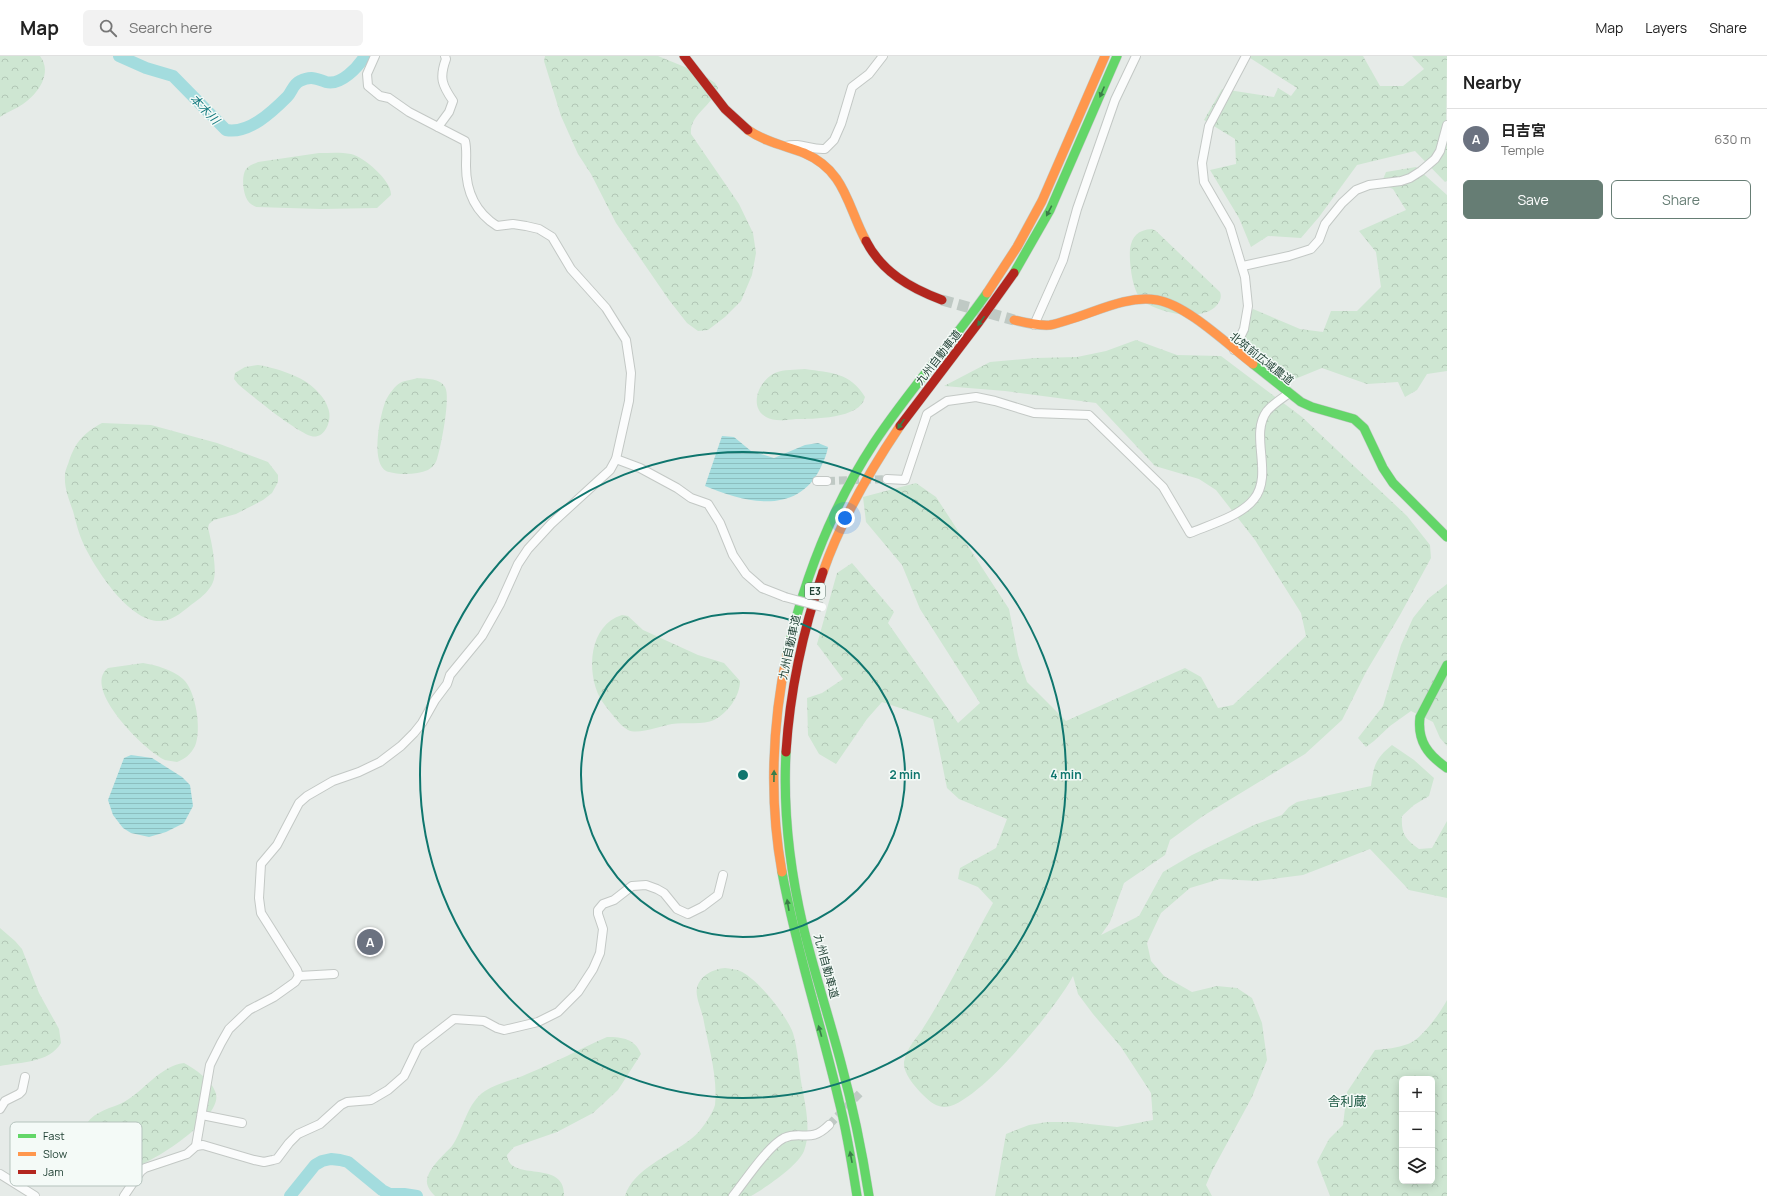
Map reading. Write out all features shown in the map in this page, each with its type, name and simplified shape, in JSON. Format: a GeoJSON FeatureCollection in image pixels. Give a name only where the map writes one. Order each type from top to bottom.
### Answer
{"type":"FeatureCollection","features":[{"type":"Feature","properties":{"kind":"main road"},"geometry":{"type":"LineString","coordinates":[[684,56],[740,124],[751,133],[817,160],[829,169],[846,194],[863,237],[873,254],[902,282],[942,300]]}},
{"type":"Feature","properties":{"kind":"main road","name":"九州自動車道"},"geometry":{"type":"LineString","coordinates":[[856,1196],[854,1171],[845,1125],[794,938],[779,849],[775,816],[774,776],[776,727],[786,658],[803,590],[830,522],[842,498],[874,443],[977,306],[1016,248],[1046,193],[1105,56]]}},
{"type":"Feature","properties":{"kind":"main road","name":"九州自動車道"},"geometry":{"type":"LineString","coordinates":[[868,1196],[856,1121],[801,914],[789,840],[785,780],[788,731],[792,694],[803,634],[815,590],[830,552],[855,497],[903,421],[973,332],[1025,255],[1056,197],[1117,56]]}},
{"type":"Feature","properties":{"kind":"main road","name":"北筑前広域農道"},"geometry":{"type":"LineString","coordinates":[[1014,320],[1034,325],[1051,325],[1092,313],[1114,304],[1135,299],[1157,300],[1174,306],[1191,316],[1288,394],[1312,407],[1354,419],[1359,422],[1368,435],[1383,468],[1391,480],[1447,537]]}},
{"type":"Feature","properties":{"kind":"main road"},"geometry":{"type":"LineString","coordinates":[[1447,665],[1420,717],[1418,726],[1419,734],[1425,748],[1447,768]]}},
{"type":"Feature","properties":{"kind":"street"},"geometry":{"type":"LineString","coordinates":[[299,976],[297,970],[261,913],[259,898],[261,864],[277,845],[299,803],[307,796],[333,780],[359,772],[380,762],[401,746],[418,728],[447,684],[450,675],[482,636],[500,604],[518,564],[528,549],[551,524],[610,470],[616,459],[629,400],[631,374],[626,340],[606,308],[571,269],[552,236],[539,228],[513,224],[496,226],[487,220],[467,189],[467,148],[465,141],[409,112],[389,98],[380,96],[368,86],[367,74],[375,56]]}},
{"type":"Feature","properties":{"kind":"street"},"geometry":{"type":"LineString","coordinates":[[438,126],[449,112],[453,101],[444,89],[442,81],[446,59],[445,56]]}},
{"type":"Feature","properties":{"kind":"street"},"geometry":{"type":"LineString","coordinates":[[784,146],[796,144],[825,149],[834,140],[852,87],[869,74],[883,56]]}},
{"type":"Feature","properties":{"kind":"street"},"geometry":{"type":"LineString","coordinates":[[1034,325],[1063,260],[1077,209],[1115,100],[1136,56]]}},
{"type":"Feature","properties":{"kind":"street"},"geometry":{"type":"LineString","coordinates":[[1234,350],[1244,329],[1248,306],[1243,266],[1230,227],[1204,182],[1202,163],[1209,126],[1246,56]]}},
{"type":"Feature","properties":{"kind":"street"},"geometry":{"type":"LineString","coordinates":[[1243,266],[1289,256],[1311,249],[1319,240],[1325,224],[1356,190],[1369,185],[1401,181],[1410,178],[1436,159],[1440,151],[1447,125]]}},
{"type":"Feature","properties":{"kind":"street"},"geometry":{"type":"LineString","coordinates":[[887,479],[905,480],[927,414],[947,401],[976,397],[1034,413],[1088,416],[1163,488],[1190,533],[1217,522],[1244,508],[1254,500],[1261,489],[1263,470],[1261,427],[1266,412],[1276,402],[1288,394]]}},
{"type":"Feature","properties":{"kind":"street"},"geometry":{"type":"LineString","coordinates":[[616,459],[640,468],[677,488],[691,498],[708,504],[720,523],[733,555],[746,574],[762,588],[822,607]]}},
{"type":"Feature","properties":{"kind":"street"},"geometry":{"type":"LineString","coordinates":[[817,481],[827,481]]}},
{"type":"Feature","properties":{"kind":"street"},"geometry":{"type":"LineString","coordinates":[[142,1170],[187,1154],[196,1146],[204,1145],[264,1162],[277,1159],[289,1142],[298,1134],[320,1124],[341,1105],[347,1102],[371,1100],[388,1090],[404,1076],[418,1047],[454,1019],[478,1020],[504,1030],[538,1022],[558,1012],[578,992],[600,953],[603,929],[598,910],[603,904],[614,900],[626,888],[641,884],[657,889],[664,893],[677,908],[688,914],[702,907],[718,895],[723,875]]}},
{"type":"Feature","properties":{"kind":"street"},"geometry":{"type":"LineString","coordinates":[[299,976],[334,974]]}},
{"type":"Feature","properties":{"kind":"street"},"geometry":{"type":"LineString","coordinates":[[196,1146],[210,1065],[230,1029],[249,1010],[274,997],[295,982],[299,976]]}},
{"type":"Feature","properties":{"kind":"street"},"geometry":{"type":"LineString","coordinates":[[0,1109],[5,1101],[22,1091],[25,1077]]}},
{"type":"Feature","properties":{"kind":"street"},"geometry":{"type":"LineString","coordinates":[[202,1115],[242,1123]]}},
{"type":"Feature","properties":{"kind":"street"},"geometry":{"type":"LineString","coordinates":[[733,1196],[773,1146],[784,1138],[811,1136],[821,1133],[829,1125]]}},
{"type":"Feature","properties":{"kind":"street"},"geometry":{"type":"LineString","coordinates":[[0,1174],[10,1180]]}},
{"type":"Feature","properties":{"kind":"street"},"geometry":{"type":"LineString","coordinates":[[19,1186],[35,1196]]}},
{"type":"Feature","properties":{"kind":"street"},"geometry":{"type":"LineString","coordinates":[[126,1195],[132,1186]]}},
{"type":"Feature","properties":{"kind":"green space"},"geometry":{"type":"Polygon","coordinates":[[[0,56],[40,56],[44,63],[45,69],[42,83],[34,95],[23,104],[0,117],[0,56]]]}},
{"type":"Feature","properties":{"kind":"green space"},"geometry":{"type":"Polygon","coordinates":[[[545,56],[658,56],[702,74],[715,83],[718,88],[711,100],[694,121],[691,127],[691,134],[739,204],[753,233],[756,253],[752,275],[741,301],[725,317],[708,330],[698,331],[687,323],[669,300],[616,223],[591,174],[578,154],[561,116],[544,61],[545,56]]]}},
{"type":"Feature","properties":{"kind":"green space"},"geometry":{"type":"Polygon","coordinates":[[[1247,56],[1363,56],[1380,86],[1403,86],[1424,69],[1412,56],[1447,56],[1447,181],[1445,182],[1415,151],[1357,165],[1319,217],[1301,238],[1268,236],[1251,247],[1239,218],[1210,170],[1236,164],[1235,139],[1204,120],[1222,89],[1274,97],[1278,88],[1291,96],[1297,88],[1247,56]]]}},
{"type":"Feature","properties":{"kind":"green space"},"geometry":{"type":"Polygon","coordinates":[[[319,153],[347,153],[363,160],[376,170],[387,183],[391,195],[377,208],[321,209],[256,207],[246,198],[243,180],[244,172],[249,166],[258,162],[319,153]]]}},
{"type":"Feature","properties":{"kind":"green space"},"geometry":{"type":"Polygon","coordinates":[[[1416,167],[1447,195],[1447,371],[1427,374],[1417,390],[1405,397],[1398,382],[1367,384],[1322,368],[1295,379],[1237,337],[1253,309],[1300,329],[1323,332],[1331,311],[1357,311],[1381,287],[1376,252],[1359,231],[1406,210],[1393,189],[1381,184],[1386,172],[1416,167]]]}},
{"type":"Feature","properties":{"kind":"green space"},"geometry":{"type":"Polygon","coordinates":[[[1152,229],[1156,231],[1220,292],[1221,297],[1217,305],[1201,314],[1180,314],[1159,309],[1143,301],[1139,297],[1132,276],[1130,249],[1136,234],[1152,229]]]}},
{"type":"Feature","properties":{"kind":"green space"},"geometry":{"type":"Polygon","coordinates":[[[1136,340],[1177,355],[1221,356],[1302,417],[1407,516],[1430,545],[1431,558],[1400,615],[1366,672],[1342,720],[1305,754],[1203,816],[1170,840],[1165,855],[1124,883],[1110,922],[1101,935],[1139,916],[1163,872],[1192,855],[1254,825],[1282,815],[1289,807],[1297,802],[1371,786],[1376,763],[1382,754],[1392,745],[1414,760],[1434,778],[1429,796],[1414,805],[1402,816],[1402,827],[1407,839],[1419,849],[1432,848],[1447,821],[1447,898],[1409,890],[1370,849],[1303,875],[1257,881],[1220,879],[1190,888],[1161,913],[1147,943],[1151,961],[1164,976],[1192,992],[1217,986],[1237,988],[1252,998],[1262,1023],[1267,1060],[1252,1097],[1206,1185],[1212,1196],[995,1196],[1006,1134],[1029,1125],[1047,1122],[1072,1122],[1117,1127],[1153,1120],[1151,1093],[1121,1047],[1078,994],[1073,976],[1051,1009],[1015,1053],[995,1074],[975,1091],[957,1103],[943,1107],[931,1102],[918,1090],[905,1070],[904,1062],[907,1052],[943,995],[993,903],[978,887],[958,879],[960,868],[996,848],[1007,819],[959,799],[947,788],[933,719],[882,702],[867,719],[836,764],[819,754],[808,735],[807,698],[822,693],[843,679],[817,644],[837,573],[852,563],[894,612],[888,623],[958,723],[980,703],[920,609],[902,565],[866,522],[863,497],[916,483],[936,497],[1009,609],[1018,655],[1027,682],[1066,721],[1185,668],[1201,677],[1218,708],[1233,705],[1306,636],[1301,613],[1255,540],[1216,490],[1199,479],[1155,466],[1096,403],[1005,391],[944,386],[990,362],[1035,358],[1077,357],[1106,351],[1136,340]]]}},
{"type":"Feature","properties":{"kind":"green space"},"geometry":{"type":"Polygon","coordinates":[[[258,365],[273,368],[297,377],[311,385],[316,390],[325,401],[329,413],[329,423],[324,432],[316,436],[311,436],[304,433],[285,421],[238,384],[234,379],[235,373],[245,367],[258,365]]]}},
{"type":"Feature","properties":{"kind":"green space"},"geometry":{"type":"Polygon","coordinates":[[[805,369],[831,373],[846,378],[859,389],[865,397],[862,404],[855,410],[846,414],[813,419],[776,420],[769,419],[761,413],[757,401],[758,394],[760,387],[769,376],[782,371],[805,369]]]}},
{"type":"Feature","properties":{"kind":"green space"},"geometry":{"type":"Polygon","coordinates":[[[417,378],[437,380],[443,384],[447,392],[445,422],[437,459],[432,467],[424,472],[398,474],[389,472],[383,468],[379,461],[378,439],[381,416],[386,400],[394,388],[404,381],[417,378]]]}},
{"type":"Feature","properties":{"kind":"green space"},"geometry":{"type":"Polygon","coordinates":[[[102,423],[151,425],[217,443],[268,462],[278,475],[278,482],[272,493],[263,500],[236,514],[214,520],[209,524],[208,528],[215,570],[212,585],[200,598],[170,619],[161,621],[149,619],[126,604],[105,581],[89,556],[81,537],[66,489],[65,473],[72,454],[81,438],[90,430],[102,423]]]}},
{"type":"Feature","properties":{"kind":"green space"},"geometry":{"type":"Polygon","coordinates":[[[1447,584],[1447,746],[1440,738],[1433,722],[1411,711],[1390,726],[1366,747],[1358,738],[1383,706],[1401,645],[1413,618],[1429,598],[1447,584]]]}},
{"type":"Feature","properties":{"kind":"green space"},"geometry":{"type":"Polygon","coordinates":[[[622,615],[628,616],[643,630],[698,655],[724,663],[740,681],[738,692],[728,709],[719,717],[710,722],[677,723],[650,730],[638,731],[628,730],[623,726],[600,698],[593,675],[592,663],[593,650],[603,628],[611,620],[622,615]]]}},
{"type":"Feature","properties":{"kind":"green space"},"geometry":{"type":"Polygon","coordinates":[[[143,663],[174,673],[188,684],[191,692],[198,721],[197,739],[190,754],[177,762],[165,760],[144,745],[119,718],[109,704],[103,690],[102,677],[108,668],[143,663]]]}},
{"type":"Feature","properties":{"kind":"green space"},"geometry":{"type":"Polygon","coordinates":[[[0,928],[22,949],[39,993],[59,1029],[61,1043],[56,1050],[42,1058],[0,1066],[0,928]]]}},
{"type":"Feature","properties":{"kind":"green space"},"geometry":{"type":"Polygon","coordinates":[[[725,968],[740,971],[755,981],[771,998],[790,1026],[795,1040],[807,1119],[807,1136],[804,1151],[801,1157],[788,1170],[751,1196],[625,1196],[629,1186],[644,1170],[683,1145],[697,1134],[714,1109],[716,1094],[714,1072],[703,1017],[697,999],[697,988],[704,976],[712,971],[725,968]]]}},
{"type":"Feature","properties":{"kind":"green space"},"geometry":{"type":"Polygon","coordinates":[[[1447,1000],[1447,1196],[1330,1196],[1317,1162],[1329,1139],[1343,1125],[1347,1092],[1375,1050],[1408,1044],[1419,1037],[1435,1018],[1447,1000]]]}},
{"type":"Feature","properties":{"kind":"green space"},"geometry":{"type":"Polygon","coordinates":[[[607,1037],[623,1038],[632,1042],[641,1054],[618,1090],[593,1113],[557,1132],[514,1147],[507,1155],[510,1163],[517,1168],[547,1174],[556,1178],[562,1184],[564,1196],[435,1196],[433,1194],[427,1184],[428,1175],[456,1140],[470,1109],[479,1096],[495,1086],[537,1070],[607,1037]]]}},
{"type":"Feature","properties":{"kind":"green space"},"geometry":{"type":"Polygon","coordinates":[[[184,1063],[198,1072],[207,1080],[216,1094],[215,1103],[209,1114],[199,1125],[172,1147],[142,1164],[142,1122],[88,1122],[99,1113],[124,1102],[160,1074],[175,1065],[184,1063]]]}},
{"type":"Feature","properties":{"kind":"water"},"geometry":{"type":"Polygon","coordinates":[[[722,436],[734,437],[751,451],[774,458],[805,445],[818,443],[828,447],[821,467],[811,483],[799,493],[785,499],[769,501],[753,500],[737,497],[705,486],[722,436]]]}},
{"type":"Feature","properties":{"kind":"water"},"geometry":{"type":"Polygon","coordinates":[[[131,755],[152,758],[182,777],[190,785],[193,806],[184,823],[166,832],[149,837],[131,833],[123,828],[113,815],[108,800],[124,758],[131,755]]]}},
{"type":"Feature","properties":{"kind":"waterway","name":"本木川"},"geometry":{"type":"LineString","coordinates":[[119,56],[146,68],[173,76],[226,130],[243,129],[260,121],[287,97],[298,82],[304,79],[311,78],[332,82],[343,78],[354,70],[365,56]]}},
{"type":"Feature","properties":{"kind":"waterway"},"geometry":{"type":"LineString","coordinates":[[290,1196],[315,1165],[322,1161],[331,1159],[348,1162],[382,1190],[390,1194],[417,1196]]}},
{"type":"Feature","properties":{"kind":"tunnel"},"geometry":{"type":"LineString","coordinates":[[942,300],[1014,320]]}},
{"type":"Feature","properties":{"kind":"tunnel"},"geometry":{"type":"LineString","coordinates":[[827,481],[887,479]]}},
{"type":"Feature","properties":{"kind":"tunnel"},"geometry":{"type":"LineString","coordinates":[[829,1125],[862,1091]]}},
{"type":"Feature","properties":{"kind":"traffic: fast"},"geometry":{"type":"LineString","coordinates":[[1014,273],[1050,210],[1117,56]]}},
{"type":"Feature","properties":{"kind":"traffic: fast"},"geometry":{"type":"LineString","coordinates":[[787,654],[811,571],[832,518],[845,492],[887,423],[987,293]]}},
{"type":"Feature","properties":{"kind":"traffic: fast"},"geometry":{"type":"LineString","coordinates":[[1253,364],[1301,402],[1312,407],[1354,419],[1364,428],[1383,468],[1393,483],[1447,537]]}},
{"type":"Feature","properties":{"kind":"traffic: fast"},"geometry":{"type":"LineString","coordinates":[[1447,665],[1420,717],[1420,733],[1425,747],[1434,758],[1447,768]]}},
{"type":"Feature","properties":{"kind":"traffic: fast"},"geometry":{"type":"LineString","coordinates":[[786,752],[785,774],[788,839],[798,905],[849,1096],[869,1196]]}},
{"type":"Feature","properties":{"kind":"traffic: fast"},"geometry":{"type":"LineString","coordinates":[[782,872],[801,958],[842,1113],[857,1196]]}},
{"type":"Feature","properties":{"kind":"traffic: slow"},"geometry":{"type":"LineString","coordinates":[[987,293],[1017,247],[1042,201],[1105,56]]}},
{"type":"Feature","properties":{"kind":"traffic: slow"},"geometry":{"type":"LineString","coordinates":[[748,130],[768,141],[804,153],[829,169],[844,191],[866,241]]}},
{"type":"Feature","properties":{"kind":"traffic: slow"},"geometry":{"type":"LineString","coordinates":[[1014,320],[1036,325],[1050,325],[1123,302],[1145,299],[1157,300],[1169,303],[1194,317],[1253,364]]}},
{"type":"Feature","properties":{"kind":"traffic: slow"},"geometry":{"type":"LineString","coordinates":[[823,572],[847,515],[877,461],[900,426]]}},
{"type":"Feature","properties":{"kind":"traffic: slow"},"geometry":{"type":"LineString","coordinates":[[782,872],[775,818],[774,763],[778,708],[787,654]]}},
{"type":"Feature","properties":{"kind":"traffic: jam"},"geometry":{"type":"LineString","coordinates":[[684,56],[725,109],[748,130]]}},
{"type":"Feature","properties":{"kind":"traffic: jam"},"geometry":{"type":"LineString","coordinates":[[866,241],[880,262],[898,278],[919,290],[942,300]]}},
{"type":"Feature","properties":{"kind":"traffic: jam"},"geometry":{"type":"LineString","coordinates":[[900,426],[979,322],[1014,273]]}},
{"type":"Feature","properties":{"kind":"traffic: jam"},"geometry":{"type":"LineString","coordinates":[[786,752],[798,660],[809,616],[823,572]]}},
{"type":"Feature","properties":{"kind":"place","name":"日吉宮"},"geometry":{"type":"Point","coordinates":[370,942]}},
{"type":"Feature","properties":{"kind":"district","name":"舎利蔵"},"geometry":{"type":"Point","coordinates":[1347,1101]}}]}
